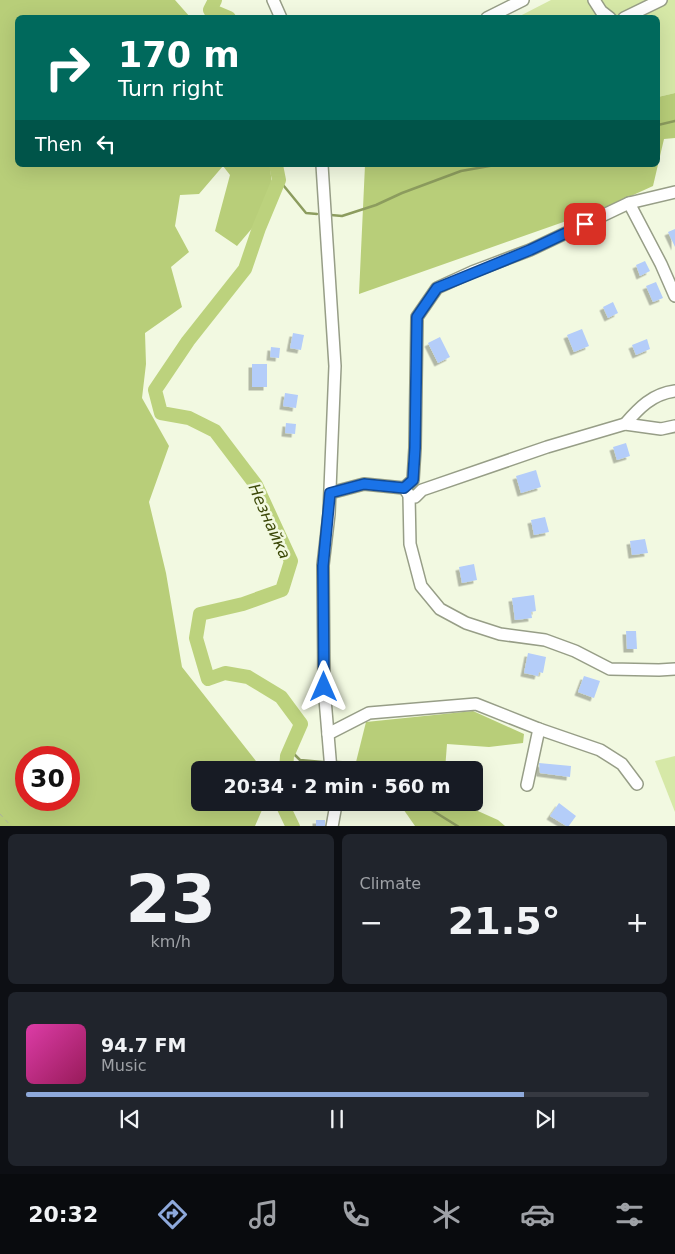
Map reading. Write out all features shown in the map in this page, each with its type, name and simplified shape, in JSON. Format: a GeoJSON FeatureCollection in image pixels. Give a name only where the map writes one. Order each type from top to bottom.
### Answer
{"type":"FeatureCollection","features":[{"type":"Feature","properties":{"kind":"street"},"geometry":{"type":"LineString","coordinates":[[273,0],[280,15]]}},
{"type":"Feature","properties":{"kind":"street"},"geometry":{"type":"LineString","coordinates":[[493,15],[523,0]]}},
{"type":"Feature","properties":{"kind":"street"},"geometry":{"type":"LineString","coordinates":[[594,0],[606,15]]}},
{"type":"Feature","properties":{"kind":"street"},"geometry":{"type":"LineString","coordinates":[[630,15],[661,0]]}},
{"type":"Feature","properties":{"kind":"street"},"geometry":{"type":"LineString","coordinates":[[322,167],[335,366],[330,493],[323,566],[324,687],[330,761]]}},
{"type":"Feature","properties":{"kind":"street"},"geometry":{"type":"LineString","coordinates":[[675,192],[628,203],[530,250],[437,288],[417,317],[415,456],[413,480],[406,492],[410,544],[421,586],[440,609],[466,624],[500,634],[545,640],[576,651],[610,669],[675,669]]}},
{"type":"Feature","properties":{"kind":"street"},"geometry":{"type":"LineString","coordinates":[[628,203],[661,264],[675,296]]}},
{"type":"Feature","properties":{"kind":"street"},"geometry":{"type":"LineString","coordinates":[[625,424],[642,405],[667,392],[675,391]]}},
{"type":"Feature","properties":{"kind":"street"},"geometry":{"type":"LineString","coordinates":[[330,493],[364,484],[406,492],[415,497],[422,490],[547,447],[625,424],[661,429],[675,426]]}},
{"type":"Feature","properties":{"kind":"street"},"geometry":{"type":"LineString","coordinates":[[328,734],[369,712],[476,704],[539,730],[600,750],[622,764],[637,784]]}},
{"type":"Feature","properties":{"kind":"street"},"geometry":{"type":"LineString","coordinates":[[527,785],[539,730]]}},
{"type":"Feature","properties":{"kind":"street"},"geometry":{"type":"LineString","coordinates":[[332,826],[335,811]]}},
{"type":"Feature","properties":{"kind":"path"},"geometry":{"type":"LineString","coordinates":[[0,814],[12,826]]}},
{"type":"Feature","properties":{"kind":"green space"},"geometry":{"type":"Polygon","coordinates":[[[0,0],[175,0],[188,15],[15,15],[15,167],[222,167],[199,194],[180,195],[175,226],[189,252],[171,267],[182,307],[145,333],[146,364],[142,398],[169,446],[149,502],[166,573],[182,667],[256,761],[191,761],[191,811],[262,811],[255,826],[0,826],[0,0]]]}},
{"type":"Feature","properties":{"kind":"green space"},"geometry":{"type":"Polygon","coordinates":[[[551,0],[675,0],[675,93],[660,97],[660,15],[522,15],[551,0]]]}},
{"type":"Feature","properties":{"kind":"green space"},"geometry":{"type":"Polygon","coordinates":[[[675,93],[675,138],[664,139],[660,156],[660,97],[675,93]]]}},
{"type":"Feature","properties":{"kind":"green space"},"geometry":{"type":"Polygon","coordinates":[[[224,167],[270,167],[272,187],[254,226],[237,246],[215,231],[230,175],[224,167]]]}},
{"type":"Feature","properties":{"kind":"green space"},"geometry":{"type":"Polygon","coordinates":[[[365,167],[658,167],[653,186],[609,206],[359,294],[365,167]]]}},
{"type":"Feature","properties":{"kind":"green space"},"geometry":{"type":"Polygon","coordinates":[[[473,711],[524,734],[523,743],[489,747],[447,744],[446,761],[356,761],[366,722],[473,711]]]}},
{"type":"Feature","properties":{"kind":"green space"},"geometry":{"type":"Polygon","coordinates":[[[675,756],[675,812],[655,761],[675,756]]]}},
{"type":"Feature","properties":{"kind":"green space"},"geometry":{"type":"Polygon","coordinates":[[[405,811],[478,811],[498,820],[505,826],[415,826],[405,811]]]}},
{"type":"Feature","properties":{"kind":"building"},"geometry":{"type":"Polygon","coordinates":[[[675,229],[675,247],[668,232],[675,229]]]}},
{"type":"Feature","properties":{"kind":"building"},"geometry":{"type":"Polygon","coordinates":[[[645,261],[650,271],[640,276],[636,265],[645,261]]]}},
{"type":"Feature","properties":{"kind":"building"},"geometry":{"type":"Polygon","coordinates":[[[656,282],[663,298],[653,302],[646,286],[656,282]]]}},
{"type":"Feature","properties":{"kind":"building"},"geometry":{"type":"Polygon","coordinates":[[[613,302],[618,313],[608,318],[603,307],[613,302]]]}},
{"type":"Feature","properties":{"kind":"building"},"geometry":{"type":"Polygon","coordinates":[[[582,329],[589,346],[574,352],[567,335],[582,329]]]}},
{"type":"Feature","properties":{"kind":"building"},"geometry":{"type":"Polygon","coordinates":[[[293,333],[304,335],[301,350],[290,348],[293,333]]]}},
{"type":"Feature","properties":{"kind":"building"},"geometry":{"type":"Polygon","coordinates":[[[440,337],[450,357],[438,363],[428,343],[440,337]]]}},
{"type":"Feature","properties":{"kind":"building"},"geometry":{"type":"Polygon","coordinates":[[[647,339],[650,349],[636,355],[632,345],[647,339]]]}},
{"type":"Feature","properties":{"kind":"building"},"geometry":{"type":"Polygon","coordinates":[[[271,347],[280,348],[279,358],[270,357],[271,347]]]}},
{"type":"Feature","properties":{"kind":"building"},"geometry":{"type":"Polygon","coordinates":[[[252,364],[267,364],[267,387],[252,387],[252,364]]]}},
{"type":"Feature","properties":{"kind":"building"},"geometry":{"type":"Polygon","coordinates":[[[285,393],[298,395],[296,408],[283,406],[285,393]]]}},
{"type":"Feature","properties":{"kind":"building"},"geometry":{"type":"Polygon","coordinates":[[[286,423],[296,424],[295,434],[285,433],[286,423]]]}},
{"type":"Feature","properties":{"kind":"building"},"geometry":{"type":"Polygon","coordinates":[[[626,443],[630,456],[617,460],[613,447],[626,443]]]}},
{"type":"Feature","properties":{"kind":"building"},"geometry":{"type":"Polygon","coordinates":[[[536,470],[541,487],[521,493],[516,476],[536,470]]]}},
{"type":"Feature","properties":{"kind":"building"},"geometry":{"type":"Polygon","coordinates":[[[545,517],[549,532],[534,535],[531,520],[545,517]]]}},
{"type":"Feature","properties":{"kind":"building"},"geometry":{"type":"Polygon","coordinates":[[[645,539],[648,553],[632,555],[630,541],[645,539]]]}},
{"type":"Feature","properties":{"kind":"building"},"geometry":{"type":"Polygon","coordinates":[[[474,564],[477,580],[462,583],[459,567],[474,564]]]}},
{"type":"Feature","properties":{"kind":"building"},"geometry":{"type":"Polygon","coordinates":[[[534,595],[536,611],[531,612],[532,618],[515,620],[512,598],[534,595]]]}},
{"type":"Feature","properties":{"kind":"building"},"geometry":{"type":"Polygon","coordinates":[[[626,631],[636,631],[637,649],[627,649],[626,631]]]}},
{"type":"Feature","properties":{"kind":"building"},"geometry":{"type":"Polygon","coordinates":[[[528,653],[546,657],[543,673],[539,672],[538,676],[524,673],[528,653]]]}},
{"type":"Feature","properties":{"kind":"building"},"geometry":{"type":"Polygon","coordinates":[[[584,676],[600,681],[594,698],[578,692],[584,676]]]}},
{"type":"Feature","properties":{"kind":"building"},"geometry":{"type":"Polygon","coordinates":[[[539,763],[571,766],[570,777],[540,773],[539,763]]]}},
{"type":"Feature","properties":{"kind":"building"},"geometry":{"type":"Polygon","coordinates":[[[559,803],[576,816],[569,826],[566,826],[550,816],[559,803]]]}},
{"type":"Feature","properties":{"kind":"building"},"geometry":{"type":"Polygon","coordinates":[[[316,820],[325,820],[325,826],[316,826],[316,820]]]}},
{"type":"Feature","properties":{"kind":"waterway","name":"Незнайка"},"geometry":{"type":"LineString","coordinates":[[215,0],[210,10],[222,15]]}},
{"type":"Feature","properties":{"kind":"waterway"},"geometry":{"type":"LineString","coordinates":[[660,125],[675,121]]}},
{"type":"Feature","properties":{"kind":"waterway","name":"Незнайка"},"geometry":{"type":"LineString","coordinates":[[276,167],[279,180],[259,228],[245,269],[188,341],[155,390],[161,413],[189,418],[215,431],[256,485],[291,561],[282,590],[243,604],[200,614],[196,638],[208,679],[225,673],[248,677],[281,697],[301,724],[287,761]]}},
{"type":"Feature","properties":{"kind":"waterway"},"geometry":{"type":"LineString","coordinates":[[331,215],[342,216],[376,205],[461,171],[484,167]]}},
{"type":"Feature","properties":{"kind":"waterway"},"geometry":{"type":"LineString","coordinates":[[279,180],[306,213],[317,214]]}},
{"type":"Feature","properties":{"kind":"waterway"},"geometry":{"type":"LineString","coordinates":[[290,750],[300,760],[312,761]]}},
{"type":"Feature","properties":{"kind":"waterway","name":"Незнайка"},"geometry":{"type":"LineString","coordinates":[[285,811],[293,826]]}},
{"type":"Feature","properties":{"kind":"waterway"},"geometry":{"type":"LineString","coordinates":[[433,811],[457,826]]}},
{"type":"Feature","properties":{"kind":"route"},"geometry":{"type":"LineString","coordinates":[[324,687],[323,566],[330,493],[364,484],[404,488],[413,480],[417,317],[437,288],[472,272],[530,250],[585,224]]}}]}
